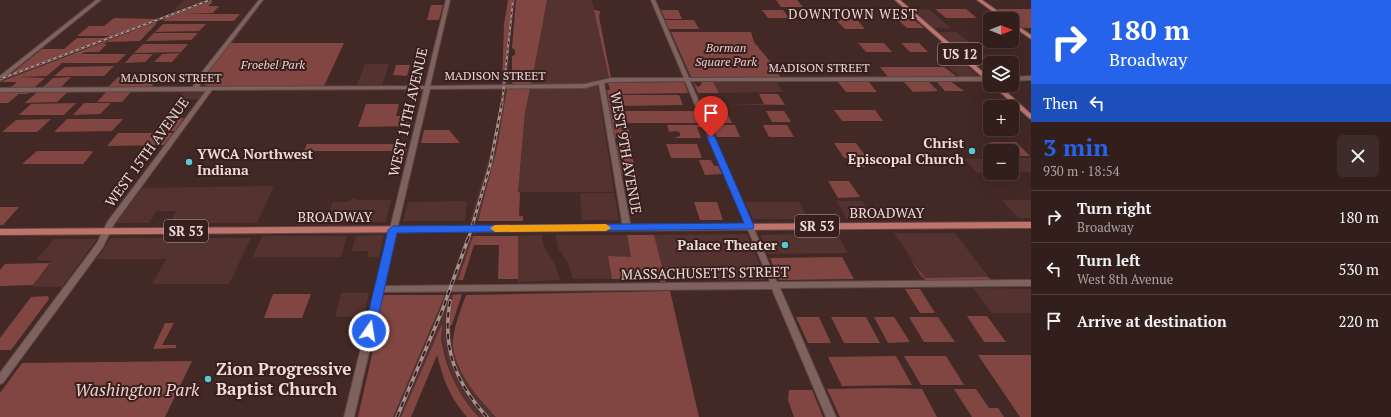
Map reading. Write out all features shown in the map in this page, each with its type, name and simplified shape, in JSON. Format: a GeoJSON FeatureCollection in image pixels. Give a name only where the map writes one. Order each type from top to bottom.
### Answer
{"type":"FeatureCollection","features":[{"type":"Feature","properties":{"kind":"main road","name":"US 12"},"geometry":{"type":"LineString","coordinates":[[897,0],[983,74]]}},
{"type":"Feature","properties":{"kind":"main road"},"geometry":{"type":"LineString","coordinates":[[979,0],[996,12]]}},
{"type":"Feature","properties":{"kind":"main road"},"geometry":{"type":"LineString","coordinates":[[1019,29],[1031,37]]}},
{"type":"Feature","properties":{"kind":"main road"},"geometry":{"type":"LineString","coordinates":[[1003,92],[1031,117]]}},
{"type":"Feature","properties":{"kind":"main road","name":"BROADWAY"},"geometry":{"type":"LineString","coordinates":[[0,232],[1031,225]]}},
{"type":"Feature","properties":{"kind":"street"},"geometry":{"type":"LineString","coordinates":[[0,79],[99,0]]}},
{"type":"Feature","properties":{"kind":"street","name":"WEST 15TH AVENUE"},"geometry":{"type":"LineString","coordinates":[[195,89],[200,78],[261,0]]}},
{"type":"Feature","properties":{"kind":"street","name":"WEST 11TH AVENUE"},"geometry":{"type":"LineString","coordinates":[[349,417],[448,0]]}},
{"type":"Feature","properties":{"kind":"street"},"geometry":{"type":"LineString","coordinates":[[653,0],[831,417]]}},
{"type":"Feature","properties":{"kind":"street"},"geometry":{"type":"LineString","coordinates":[[1019,78],[1031,78]]}},
{"type":"Feature","properties":{"kind":"street","name":"MADISON STREET"},"geometry":{"type":"LineString","coordinates":[[0,90],[585,86],[611,80],[983,79]]}},
{"type":"Feature","properties":{"kind":"street","name":"WEST 9TH AVENUE"},"geometry":{"type":"LineString","coordinates":[[601,82],[627,228]]}},
{"type":"Feature","properties":{"kind":"street","name":"WEST 15TH AVENUE"},"geometry":{"type":"LineString","coordinates":[[0,380],[100,245],[111,223],[210,89]]}},
{"type":"Feature","properties":{"kind":"street","name":"MASSACHUSETTS STREET"},"geometry":{"type":"LineString","coordinates":[[379,289],[1031,283]]}},
{"type":"Feature","properties":{"kind":"shaded area"},"geometry":{"type":"Polygon","coordinates":[[[184,0],[212,0],[162,20],[167,15],[200,2],[173,11],[184,0]]]}},
{"type":"Feature","properties":{"kind":"shaded area"},"geometry":{"type":"Polygon","coordinates":[[[512,0],[515,0],[509,50],[508,85],[503,85],[512,0]]]}},
{"type":"Feature","properties":{"kind":"shaded area"},"geometry":{"type":"Polygon","coordinates":[[[547,0],[592,0],[609,78],[601,78],[597,80],[614,192],[518,192],[525,111],[547,0]]]}},
{"type":"Feature","properties":{"kind":"shaded area"},"geometry":{"type":"Polygon","coordinates":[[[929,9],[951,28],[934,28],[913,10],[929,9]]]}},
{"type":"Feature","properties":{"kind":"shaded area"},"geometry":{"type":"Polygon","coordinates":[[[156,19],[157,21],[2,81],[8,75],[156,19]]]}},
{"type":"Feature","properties":{"kind":"shaded area"},"geometry":{"type":"Polygon","coordinates":[[[939,32],[957,32],[980,52],[961,52],[939,32]]]}},
{"type":"Feature","properties":{"kind":"shaded area"},"geometry":{"type":"Polygon","coordinates":[[[937,56],[955,56],[966,65],[947,65],[937,56]]]}},
{"type":"Feature","properties":{"kind":"shaded area"},"geometry":{"type":"Polygon","coordinates":[[[365,64],[389,64],[382,85],[357,85],[365,64]]]}},
{"type":"Feature","properties":{"kind":"shaded area"},"geometry":{"type":"Polygon","coordinates":[[[967,66],[978,76],[959,76],[948,67],[967,66]]]}},
{"type":"Feature","properties":{"kind":"shaded area"},"geometry":{"type":"Polygon","coordinates":[[[713,82],[777,82],[783,92],[719,93],[713,82]]]}},
{"type":"Feature","properties":{"kind":"shaded area"},"geometry":{"type":"Polygon","coordinates":[[[502,89],[507,89],[497,148],[478,221],[470,221],[491,151],[502,89]]]}},
{"type":"Feature","properties":{"kind":"shaded area"},"geometry":{"type":"Polygon","coordinates":[[[186,90],[202,91],[203,93],[199,99],[179,99],[186,90]]]}},
{"type":"Feature","properties":{"kind":"shaded area"},"geometry":{"type":"Polygon","coordinates":[[[1019,158],[1031,158],[1031,172],[1019,172],[1019,158]]]}},
{"type":"Feature","properties":{"kind":"shaded area"},"geometry":{"type":"Polygon","coordinates":[[[964,159],[983,159],[983,173],[977,173],[964,159]]]}},
{"type":"Feature","properties":{"kind":"shaded area"},"geometry":{"type":"Polygon","coordinates":[[[274,186],[257,223],[170,223],[176,211],[157,211],[149,223],[116,223],[142,188],[274,186]]]}},
{"type":"Feature","properties":{"kind":"shaded area"},"geometry":{"type":"Polygon","coordinates":[[[580,193],[614,193],[619,220],[582,220],[580,193]]]}},
{"type":"Feature","properties":{"kind":"shaded area"},"geometry":{"type":"Polygon","coordinates":[[[355,198],[357,200],[391,200],[386,222],[325,222],[333,202],[348,202],[355,198]]]}},
{"type":"Feature","properties":{"kind":"shaded area"},"geometry":{"type":"Polygon","coordinates":[[[1002,200],[1031,200],[1031,218],[1018,218],[1002,200]]]}},
{"type":"Feature","properties":{"kind":"shaded area"},"geometry":{"type":"Polygon","coordinates":[[[467,201],[465,221],[403,221],[408,202],[467,201]]]}},
{"type":"Feature","properties":{"kind":"shaded area"},"geometry":{"type":"Polygon","coordinates":[[[837,201],[862,201],[873,218],[847,219],[837,201]]]}},
{"type":"Feature","properties":{"kind":"shaded area"},"geometry":{"type":"Polygon","coordinates":[[[745,202],[799,202],[808,219],[753,219],[745,202]]]}},
{"type":"Feature","properties":{"kind":"shaded area"},"geometry":{"type":"Polygon","coordinates":[[[837,233],[848,253],[768,254],[760,235],[837,233]]]}},
{"type":"Feature","properties":{"kind":"shaded area"},"geometry":{"type":"Polygon","coordinates":[[[894,233],[955,233],[990,279],[925,278],[894,233]]]}},
{"type":"Feature","properties":{"kind":"shaded area"},"geometry":{"type":"Polygon","coordinates":[[[747,234],[766,280],[665,280],[654,235],[747,234]]]}},
{"type":"Feature","properties":{"kind":"shaded area"},"geometry":{"type":"Polygon","coordinates":[[[384,235],[379,257],[367,257],[368,251],[352,251],[356,236],[384,235]]]}},
{"type":"Feature","properties":{"kind":"shaded area"},"geometry":{"type":"Polygon","coordinates":[[[542,235],[544,247],[555,264],[560,280],[518,282],[518,236],[542,235]]]}},
{"type":"Feature","properties":{"kind":"shaded area"},"geometry":{"type":"Polygon","coordinates":[[[555,235],[627,235],[631,257],[608,257],[612,279],[573,279],[568,263],[558,248],[555,235]]]}},
{"type":"Feature","properties":{"kind":"shaded area"},"geometry":{"type":"Polygon","coordinates":[[[262,236],[347,236],[341,257],[253,257],[262,236]]]}},
{"type":"Feature","properties":{"kind":"shaded area"},"geometry":{"type":"Polygon","coordinates":[[[466,236],[473,236],[458,280],[451,280],[466,236]]]}},
{"type":"Feature","properties":{"kind":"shaded area"},"geometry":{"type":"Polygon","coordinates":[[[111,238],[251,238],[229,284],[152,284],[166,259],[97,259],[111,238]]]}},
{"type":"Feature","properties":{"kind":"shaded area"},"geometry":{"type":"Polygon","coordinates":[[[54,239],[97,239],[62,287],[32,287],[52,261],[36,260],[54,239]]]}},
{"type":"Feature","properties":{"kind":"shaded area"},"geometry":{"type":"Polygon","coordinates":[[[973,288],[1031,289],[1031,313],[992,313],[973,288]]]}},
{"type":"Feature","properties":{"kind":"shaded area"},"geometry":{"type":"Polygon","coordinates":[[[341,293],[369,293],[364,317],[335,317],[341,293]]]}},
{"type":"Feature","properties":{"kind":"shaded area"},"geometry":{"type":"Polygon","coordinates":[[[445,295],[453,295],[450,312],[450,326],[454,351],[463,374],[482,403],[496,417],[479,417],[464,399],[454,382],[444,352],[441,336],[443,324],[401,417],[393,417],[445,295]]]}},
{"type":"Feature","properties":{"kind":"green space"},"geometry":{"type":"Polygon","coordinates":[[[508,0],[512,0],[502,85],[504,24],[508,0]]]}},
{"type":"Feature","properties":{"kind":"green space"},"geometry":{"type":"Polygon","coordinates":[[[516,0],[547,0],[531,85],[513,84],[512,82],[512,56],[515,55],[515,50],[512,48],[516,0]]]}},
{"type":"Feature","properties":{"kind":"green space"},"geometry":{"type":"Polygon","coordinates":[[[776,0],[797,0],[803,7],[781,7],[776,0]]]}},
{"type":"Feature","properties":{"kind":"green space"},"geometry":{"type":"Polygon","coordinates":[[[212,1],[213,2],[208,6],[219,6],[213,13],[183,14],[240,14],[234,21],[163,21],[166,18],[212,1]]]}},
{"type":"Feature","properties":{"kind":"green space"},"geometry":{"type":"Polygon","coordinates":[[[431,5],[443,5],[439,20],[427,20],[431,5]]]}},
{"type":"Feature","properties":{"kind":"green space"},"geometry":{"type":"Polygon","coordinates":[[[935,9],[966,9],[977,18],[946,18],[935,9]]]}},
{"type":"Feature","properties":{"kind":"green space"},"geometry":{"type":"Polygon","coordinates":[[[995,9],[1031,9],[1031,28],[1022,28],[1019,26],[1019,12],[999,12],[995,9]]]}},
{"type":"Feature","properties":{"kind":"green space"},"geometry":{"type":"Polygon","coordinates":[[[594,10],[600,11],[599,17],[611,78],[609,78],[594,10]]]}},
{"type":"Feature","properties":{"kind":"green space"},"geometry":{"type":"Polygon","coordinates":[[[661,10],[678,10],[682,19],[665,19],[661,10]]]}},
{"type":"Feature","properties":{"kind":"green space"},"geometry":{"type":"Polygon","coordinates":[[[762,10],[783,10],[789,18],[768,18],[762,10]]]}},
{"type":"Feature","properties":{"kind":"green space"},"geometry":{"type":"Polygon","coordinates":[[[114,18],[157,19],[10,75],[42,49],[64,49],[77,38],[104,38],[111,36],[77,36],[89,26],[104,26],[114,18]]]}},
{"type":"Feature","properties":{"kind":"green space"},"geometry":{"type":"Polygon","coordinates":[[[851,19],[853,21],[858,21],[865,29],[845,29],[836,20],[851,19]]]}},
{"type":"Feature","properties":{"kind":"green space"},"geometry":{"type":"Polygon","coordinates":[[[897,19],[913,19],[924,28],[907,28],[897,19]]]}},
{"type":"Feature","properties":{"kind":"green space"},"geometry":{"type":"Polygon","coordinates":[[[665,20],[694,20],[699,29],[669,29],[665,20]]]}},
{"type":"Feature","properties":{"kind":"green space"},"geometry":{"type":"Polygon","coordinates":[[[156,22],[156,24],[140,41],[107,42],[103,44],[107,44],[99,52],[86,52],[81,54],[126,54],[117,63],[62,63],[47,76],[17,77],[45,78],[34,88],[10,88],[17,82],[0,82],[156,22]]]}},
{"type":"Feature","properties":{"kind":"green space"},"geometry":{"type":"Polygon","coordinates":[[[163,24],[206,24],[199,31],[155,32],[163,24]]]}},
{"type":"Feature","properties":{"kind":"green space","name":"Borman Square Park"},"geometry":{"type":"Polygon","coordinates":[[[671,32],[751,32],[754,42],[777,70],[780,77],[691,77],[671,32]]]}},
{"type":"Feature","properties":{"kind":"green space"},"geometry":{"type":"Polygon","coordinates":[[[154,33],[198,33],[191,40],[146,41],[154,33]]]}},
{"type":"Feature","properties":{"kind":"green space","name":"Froebel Park"},"geometry":{"type":"Polygon","coordinates":[[[230,43],[344,43],[324,86],[208,86],[203,84],[202,81],[230,43]]]}},
{"type":"Feature","properties":{"kind":"green space"},"geometry":{"type":"Polygon","coordinates":[[[858,43],[884,43],[892,52],[866,52],[858,43]]]}},
{"type":"Feature","properties":{"kind":"green space"},"geometry":{"type":"Polygon","coordinates":[[[901,43],[919,43],[928,52],[910,52],[901,43]]]}},
{"type":"Feature","properties":{"kind":"green space"},"geometry":{"type":"Polygon","coordinates":[[[143,44],[188,44],[181,52],[134,53],[143,44]]]}},
{"type":"Feature","properties":{"kind":"green space"},"geometry":{"type":"Polygon","coordinates":[[[180,53],[172,62],[154,62],[162,54],[180,53]]]}},
{"type":"Feature","properties":{"kind":"green space"},"geometry":{"type":"Polygon","coordinates":[[[133,54],[153,54],[145,62],[125,63],[133,54]]]}},
{"type":"Feature","properties":{"kind":"green space"},"geometry":{"type":"Polygon","coordinates":[[[396,65],[410,65],[407,76],[393,75],[396,65]]]}},
{"type":"Feature","properties":{"kind":"green space"},"geometry":{"type":"Polygon","coordinates":[[[114,66],[104,76],[54,76],[65,67],[114,66]]]}},
{"type":"Feature","properties":{"kind":"green space"},"geometry":{"type":"Polygon","coordinates":[[[880,67],[944,67],[956,76],[888,77],[880,67]]]}},
{"type":"Feature","properties":{"kind":"green space"},"geometry":{"type":"Polygon","coordinates":[[[71,77],[61,87],[42,88],[53,78],[71,77]]]}},
{"type":"Feature","properties":{"kind":"green space"},"geometry":{"type":"Polygon","coordinates":[[[118,77],[159,77],[151,87],[108,87],[118,77]]]}},
{"type":"Feature","properties":{"kind":"green space"},"geometry":{"type":"Polygon","coordinates":[[[868,81],[877,92],[846,92],[838,82],[868,81]]]}},
{"type":"Feature","properties":{"kind":"green space"},"geometry":{"type":"Polygon","coordinates":[[[903,81],[928,81],[938,91],[913,92],[903,81]]]}},
{"type":"Feature","properties":{"kind":"green space"},"geometry":{"type":"Polygon","coordinates":[[[936,81],[950,81],[964,91],[945,91],[936,81]]]}},
{"type":"Feature","properties":{"kind":"green space"},"geometry":{"type":"Polygon","coordinates":[[[684,82],[688,93],[619,94],[679,95],[683,105],[622,106],[624,111],[695,111],[700,123],[627,123],[631,138],[614,138],[607,90],[610,90],[608,83],[684,82]]]}},
{"type":"Feature","properties":{"kind":"green space"},"geometry":{"type":"Polygon","coordinates":[[[693,82],[698,87],[702,84],[701,82],[713,82],[719,93],[698,93],[693,82]]]}},
{"type":"Feature","properties":{"kind":"green space"},"geometry":{"type":"Polygon","coordinates":[[[507,89],[530,89],[525,112],[518,192],[520,192],[519,216],[523,216],[523,221],[478,221],[497,148],[507,89]]]}},
{"type":"Feature","properties":{"kind":"green space"},"geometry":{"type":"Polygon","coordinates":[[[107,91],[147,91],[131,92],[122,102],[97,102],[107,91]]]}},
{"type":"Feature","properties":{"kind":"green space"},"geometry":{"type":"Polygon","coordinates":[[[0,92],[29,92],[27,94],[19,94],[8,103],[0,103],[0,92]]]}},
{"type":"Feature","properties":{"kind":"green space"},"geometry":{"type":"Polygon","coordinates":[[[37,92],[68,92],[57,102],[25,103],[37,92]]]}},
{"type":"Feature","properties":{"kind":"green space"},"geometry":{"type":"Polygon","coordinates":[[[759,94],[778,94],[785,105],[731,104],[764,104],[759,94]]]}},
{"type":"Feature","properties":{"kind":"green space"},"geometry":{"type":"Polygon","coordinates":[[[76,103],[64,115],[19,115],[31,104],[76,103]]]}},
{"type":"Feature","properties":{"kind":"green space"},"geometry":{"type":"Polygon","coordinates":[[[84,103],[111,103],[100,114],[73,115],[84,103]]]}},
{"type":"Feature","properties":{"kind":"green space"},"geometry":{"type":"Polygon","coordinates":[[[366,104],[399,104],[396,116],[402,116],[399,123],[413,122],[412,126],[358,127],[366,104]]]}},
{"type":"Feature","properties":{"kind":"green space"},"geometry":{"type":"Polygon","coordinates":[[[834,110],[875,110],[883,121],[842,121],[834,110]]]}},
{"type":"Feature","properties":{"kind":"green space"},"geometry":{"type":"Polygon","coordinates":[[[705,111],[726,111],[732,123],[710,123],[705,111]]]}},
{"type":"Feature","properties":{"kind":"green space"},"geometry":{"type":"Polygon","coordinates":[[[766,111],[784,111],[791,122],[772,122],[766,111]]]}},
{"type":"Feature","properties":{"kind":"green space"},"geometry":{"type":"Polygon","coordinates":[[[184,118],[175,131],[158,131],[167,119],[184,118]]]}},
{"type":"Feature","properties":{"kind":"green space"},"geometry":{"type":"Polygon","coordinates":[[[51,119],[37,132],[2,132],[16,120],[51,119]]]}},
{"type":"Feature","properties":{"kind":"green space"},"geometry":{"type":"Polygon","coordinates":[[[67,119],[123,119],[112,131],[54,132],[67,119]]]}},
{"type":"Feature","properties":{"kind":"green space"},"geometry":{"type":"Polygon","coordinates":[[[667,125],[701,125],[702,127],[697,127],[701,138],[674,138],[680,136],[680,133],[677,131],[669,132],[667,125]]]}},
{"type":"Feature","properties":{"kind":"green space"},"geometry":{"type":"Polygon","coordinates":[[[711,125],[735,125],[740,137],[717,137],[711,125]]]}},
{"type":"Feature","properties":{"kind":"green space"},"geometry":{"type":"Polygon","coordinates":[[[763,125],[787,125],[794,137],[769,137],[763,125]]]}},
{"type":"Feature","properties":{"kind":"green space"},"geometry":{"type":"Polygon","coordinates":[[[424,130],[449,130],[460,143],[421,143],[424,130]]]}},
{"type":"Feature","properties":{"kind":"green space"},"geometry":{"type":"Polygon","coordinates":[[[118,133],[174,133],[164,145],[107,146],[118,133]]]}},
{"type":"Feature","properties":{"kind":"green space"},"geometry":{"type":"Polygon","coordinates":[[[990,142],[1016,142],[1018,144],[992,144],[990,142]]]}},
{"type":"Feature","properties":{"kind":"green space"},"geometry":{"type":"Polygon","coordinates":[[[834,143],[856,143],[867,158],[861,159],[865,167],[858,167],[851,158],[844,158],[834,143]]]}},
{"type":"Feature","properties":{"kind":"green space"},"geometry":{"type":"Polygon","coordinates":[[[307,144],[407,144],[406,151],[304,151],[307,144]]]}},
{"type":"Feature","properties":{"kind":"green space"},"geometry":{"type":"Polygon","coordinates":[[[629,144],[637,176],[621,175],[616,145],[629,144]]]}},
{"type":"Feature","properties":{"kind":"green space"},"geometry":{"type":"Polygon","coordinates":[[[666,144],[697,144],[702,158],[671,158],[666,144]]]}},
{"type":"Feature","properties":{"kind":"green space"},"geometry":{"type":"Polygon","coordinates":[[[1019,145],[1030,156],[1019,156],[1019,145]]]}},
{"type":"Feature","properties":{"kind":"green space"},"geometry":{"type":"Polygon","coordinates":[[[37,151],[93,152],[83,164],[22,164],[37,151]]]}},
{"type":"Feature","properties":{"kind":"green space"},"geometry":{"type":"Polygon","coordinates":[[[699,160],[711,160],[714,166],[718,166],[722,174],[705,175],[699,160]]]}},
{"type":"Feature","properties":{"kind":"green space"},"geometry":{"type":"Polygon","coordinates":[[[828,181],[849,181],[860,197],[838,198],[828,181]]]}},
{"type":"Feature","properties":{"kind":"green space"},"geometry":{"type":"Polygon","coordinates":[[[694,202],[717,202],[723,220],[700,220],[694,202]]]}},
{"type":"Feature","properties":{"kind":"green space"},"geometry":{"type":"Polygon","coordinates":[[[0,207],[19,207],[3,225],[0,225],[0,207]]]}},
{"type":"Feature","properties":{"kind":"green space"},"geometry":{"type":"Polygon","coordinates":[[[627,235],[654,235],[666,282],[660,282],[659,280],[612,279],[608,256],[631,257],[627,235]]]}},
{"type":"Feature","properties":{"kind":"green space"},"geometry":{"type":"Polygon","coordinates":[[[473,236],[518,236],[518,279],[498,279],[499,245],[474,245],[463,280],[458,280],[473,236]]]}},
{"type":"Feature","properties":{"kind":"green space"},"geometry":{"type":"Polygon","coordinates":[[[842,257],[854,279],[779,280],[770,258],[842,257]]]}},
{"type":"Feature","properties":{"kind":"green space"},"geometry":{"type":"Polygon","coordinates":[[[909,257],[925,278],[987,277],[992,280],[926,280],[922,277],[909,257]]]}},
{"type":"Feature","properties":{"kind":"green space"},"geometry":{"type":"Polygon","coordinates":[[[50,263],[33,285],[0,286],[0,270],[5,264],[50,263]]]}},
{"type":"Feature","properties":{"kind":"green space"},"geometry":{"type":"Polygon","coordinates":[[[905,289],[920,289],[935,313],[920,313],[905,289]]]}},
{"type":"Feature","properties":{"kind":"green space"},"geometry":{"type":"Polygon","coordinates":[[[670,291],[699,417],[496,417],[475,394],[463,375],[455,356],[453,346],[454,333],[466,295],[670,291]]]}},
{"type":"Feature","properties":{"kind":"green space"},"geometry":{"type":"Polygon","coordinates":[[[273,294],[311,294],[302,318],[264,318],[273,294]]]}},
{"type":"Feature","properties":{"kind":"green space"},"geometry":{"type":"Polygon","coordinates":[[[462,294],[452,325],[450,326],[450,312],[453,295],[462,294]]]}},
{"type":"Feature","properties":{"kind":"green space"},"geometry":{"type":"Polygon","coordinates":[[[382,295],[445,295],[393,417],[358,417],[380,319],[377,319],[382,295]]]}},
{"type":"Feature","properties":{"kind":"green space"},"geometry":{"type":"Polygon","coordinates":[[[48,296],[49,299],[11,350],[0,350],[0,338],[31,297],[48,296]]]}},
{"type":"Feature","properties":{"kind":"green space"},"geometry":{"type":"Polygon","coordinates":[[[967,316],[987,316],[1006,342],[984,342],[967,316]]]}},
{"type":"Feature","properties":{"kind":"green space"},"geometry":{"type":"Polygon","coordinates":[[[796,317],[819,317],[831,343],[808,343],[796,317]]]}},
{"type":"Feature","properties":{"kind":"green space"},"geometry":{"type":"Polygon","coordinates":[[[831,317],[866,317],[880,343],[844,343],[831,317]]]}},
{"type":"Feature","properties":{"kind":"green space"},"geometry":{"type":"Polygon","coordinates":[[[874,317],[894,317],[910,342],[888,343],[874,317]]]}},
{"type":"Feature","properties":{"kind":"green space"},"geometry":{"type":"Polygon","coordinates":[[[909,317],[938,317],[955,342],[924,342],[909,317]]]}},
{"type":"Feature","properties":{"kind":"green space"},"geometry":{"type":"Polygon","coordinates":[[[165,323],[174,323],[162,345],[176,345],[176,348],[153,349],[165,323]]]}},
{"type":"Feature","properties":{"kind":"green space"},"geometry":{"type":"Polygon","coordinates":[[[442,324],[441,339],[450,371],[459,391],[479,417],[467,417],[451,395],[442,373],[437,355],[411,417],[401,417],[442,324]]]}},
{"type":"Feature","properties":{"kind":"green space"},"geometry":{"type":"Polygon","coordinates":[[[978,355],[1031,355],[1031,417],[1020,417],[978,355]]]}},
{"type":"Feature","properties":{"kind":"green space"},"geometry":{"type":"Polygon","coordinates":[[[896,356],[912,385],[842,386],[828,357],[896,356]]]}},
{"type":"Feature","properties":{"kind":"green space"},"geometry":{"type":"Polygon","coordinates":[[[904,356],[946,356],[964,385],[921,385],[904,356]]]}},
{"type":"Feature","properties":{"kind":"green space","name":"Washington Park"},"geometry":{"type":"Polygon","coordinates":[[[192,361],[165,417],[0,417],[0,393],[22,363],[192,361]]]}},
{"type":"Feature","properties":{"kind":"green space"},"geometry":{"type":"Polygon","coordinates":[[[827,389],[922,389],[937,417],[840,417],[827,389]]]}},
{"type":"Feature","properties":{"kind":"green space"},"geometry":{"type":"Polygon","coordinates":[[[954,389],[976,389],[989,408],[998,408],[1004,417],[972,417],[954,389]]]}},
{"type":"Feature","properties":{"kind":"green space"},"geometry":{"type":"Polygon","coordinates":[[[789,390],[812,390],[823,417],[794,417],[788,400],[789,390]]]}},
{"type":"Feature","properties":{"kind":"railway"},"geometry":{"type":"LineString","coordinates":[[0,79],[210,0]]}},
{"type":"Feature","properties":{"kind":"railway"},"geometry":{"type":"LineString","coordinates":[[502,104],[513,0]]}},
{"type":"Feature","properties":{"kind":"railway"},"geometry":{"type":"LineString","coordinates":[[468,240],[490,166],[502,103]]}},
{"type":"Feature","properties":{"kind":"railway"},"geometry":{"type":"LineString","coordinates":[[397,417],[442,311],[468,239]]}},
{"type":"Feature","properties":{"kind":"railway"},"geometry":{"type":"LineString","coordinates":[[450,301],[448,334],[454,364],[467,391],[487,417]]}},
{"type":"Feature","properties":{"kind":"slow traffic"},"geometry":{"type":"LineString","coordinates":[[495,228],[606,228]]}},
{"type":"Feature","properties":{"kind":"place","name":"Christ Episcopal Church"},"geometry":{"type":"Point","coordinates":[972,151]}},
{"type":"Feature","properties":{"kind":"place","name":"YWCA Northwest Indiana"},"geometry":{"type":"Point","coordinates":[189,162]}},
{"type":"Feature","properties":{"kind":"place","name":"Palace Theater"},"geometry":{"type":"Point","coordinates":[785,245]}},
{"type":"Feature","properties":{"kind":"place","name":"Zion Progressive Baptist Church"},"geometry":{"type":"Point","coordinates":[208,379]}},
{"type":"Feature","properties":{"kind":"district","name":"DOWNTOWN WEST"},"geometry":{"type":"Point","coordinates":[853,14]}},
{"type":"Feature","properties":{"kind":"route"},"geometry":{"type":"LineString","coordinates":[[369,331],[393,230],[750,226],[711,137]]}}]}
